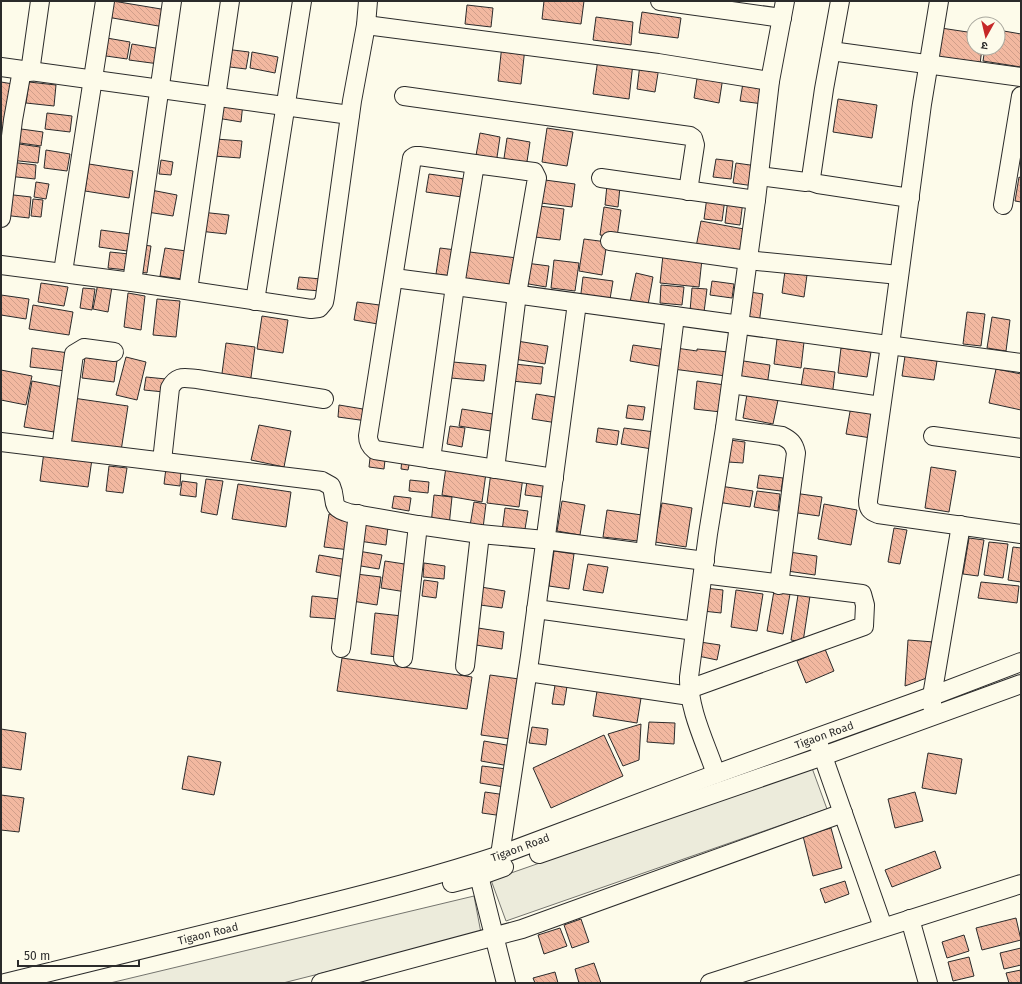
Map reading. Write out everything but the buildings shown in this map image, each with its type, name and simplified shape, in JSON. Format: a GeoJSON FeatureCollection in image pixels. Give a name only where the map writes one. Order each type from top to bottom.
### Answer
{"type":"FeatureCollection","features":[{"type":"Feature","properties":{"kind":"street"},"geometry":{"type":"LineString","coordinates":[[1,218],[13,120],[26,71],[40,1]]}},
{"type":"Feature","properties":{"kind":"street"},"geometry":{"type":"LineString","coordinates":[[63,272],[105,1]]}},
{"type":"Feature","properties":{"kind":"street"},"geometry":{"type":"LineString","coordinates":[[132,282],[158,90],[172,1]]}},
{"type":"Feature","properties":{"kind":"street"},"geometry":{"type":"LineString","coordinates":[[188,290],[230,1]]}},
{"type":"Feature","properties":{"kind":"street"},"geometry":{"type":"LineString","coordinates":[[255,301],[302,1]]}},
{"type":"Feature","properties":{"kind":"street"},"geometry":{"type":"LineString","coordinates":[[1,265],[63,272],[255,301],[316,309],[319,308],[324,302],[352,101],[366,25],[368,1]]}},
{"type":"Feature","properties":{"kind":"street"},"geometry":{"type":"LineString","coordinates":[[660,1],[784,9],[770,81],[756,200],[731,384],[695,631],[690,692],[695,715],[716,774]]}},
{"type":"Feature","properties":{"kind":"street"},"geometry":{"type":"LineString","coordinates":[[809,181],[813,173],[824,89],[840,1]]}},
{"type":"Feature","properties":{"kind":"street"},"geometry":{"type":"LineString","coordinates":[[939,1],[928,65],[868,500],[870,510],[878,514],[1021,534]]}},
{"type":"Feature","properties":{"kind":"street"},"geometry":{"type":"LineString","coordinates":[[366,25],[658,64],[770,81]]}},
{"type":"Feature","properties":{"kind":"street"},"geometry":{"type":"LineString","coordinates":[[831,51],[1021,77]]}},
{"type":"Feature","properties":{"kind":"street"},"geometry":{"type":"LineString","coordinates":[[1,67],[350,116]]}},
{"type":"Feature","properties":{"kind":"street"},"geometry":{"type":"LineString","coordinates":[[404,96],[690,136],[693,138],[695,145],[688,191]]}},
{"type":"Feature","properties":{"kind":"street"},"geometry":{"type":"LineString","coordinates":[[1003,205],[1021,96]]}},
{"type":"Feature","properties":{"kind":"street"},"geometry":{"type":"LineString","coordinates":[[495,469],[518,294],[536,175],[534,172],[415,156],[412,158],[368,442],[371,448],[375,450],[431,459],[495,469],[554,478]]}},
{"type":"Feature","properties":{"kind":"street"},"geometry":{"type":"LineString","coordinates":[[431,459],[454,286],[475,164]]}},
{"type":"Feature","properties":{"kind":"street"},"geometry":{"type":"LineString","coordinates":[[759,176],[802,182],[809,181],[818,184],[910,198]]}},
{"type":"Feature","properties":{"kind":"street"},"geometry":{"type":"LineString","coordinates":[[601,178],[756,200]]}},
{"type":"Feature","properties":{"kind":"street"},"geometry":{"type":"LineString","coordinates":[[610,241],[747,260],[899,275]]}},
{"type":"Feature","properties":{"kind":"street"},"geometry":{"type":"LineString","coordinates":[[394,278],[1021,363]]}},
{"type":"Feature","properties":{"kind":"street"},"geometry":{"type":"LineString","coordinates":[[500,855],[528,672],[577,303]]}},
{"type":"Feature","properties":{"kind":"street"},"geometry":{"type":"LineString","coordinates":[[645,553],[655,464],[670,362],[675,316]]}},
{"type":"Feature","properties":{"kind":"street"},"geometry":{"type":"LineString","coordinates":[[61,449],[74,354],[84,348],[114,352]]}},
{"type":"Feature","properties":{"kind":"street"},"geometry":{"type":"LineString","coordinates":[[162,462],[170,388],[173,381],[180,378],[197,379],[324,399]]}},
{"type":"Feature","properties":{"kind":"street"},"geometry":{"type":"LineString","coordinates":[[731,384],[881,406]]}},
{"type":"Feature","properties":{"kind":"street"},"geometry":{"type":"LineString","coordinates":[[725,428],[782,436],[790,440],[794,445],[796,453],[779,584]]}},
{"type":"Feature","properties":{"kind":"street"},"geometry":{"type":"LineString","coordinates":[[933,436],[1021,448]]}},
{"type":"Feature","properties":{"kind":"street"},"geometry":{"type":"LineString","coordinates":[[1,442],[322,481],[331,486],[335,506],[338,510],[418,525],[480,534],[546,540],[645,553],[704,568],[779,584],[862,594],[865,605],[864,626],[690,692],[528,672]]}},
{"type":"Feature","properties":{"kind":"street"},"geometry":{"type":"LineString","coordinates":[[341,648],[358,514]]}},
{"type":"Feature","properties":{"kind":"street"},"geometry":{"type":"LineString","coordinates":[[403,658],[418,525]]}},
{"type":"Feature","properties":{"kind":"street"},"geometry":{"type":"LineString","coordinates":[[932,716],[932,696],[961,525]]}},
{"type":"Feature","properties":{"kind":"street"},"geometry":{"type":"LineString","coordinates":[[465,666],[480,534]]}},
{"type":"Feature","properties":{"kind":"street"},"geometry":{"type":"LineString","coordinates":[[536,609],[695,631]]}},
{"type":"Feature","properties":{"kind":"street","name":"Tigaon Road"},"geometry":{"type":"LineString","coordinates":[[5,983],[435,876],[477,870],[500,855],[1021,662]]}},
{"type":"Feature","properties":{"kind":"street"},"geometry":{"type":"LineString","coordinates":[[59,983],[538,854],[823,756],[1021,684]]}},
{"type":"Feature","properties":{"kind":"street"},"geometry":{"type":"LineString","coordinates":[[816,738],[883,927]]}},
{"type":"Feature","properties":{"kind":"street"},"geometry":{"type":"LineString","coordinates":[[321,983],[522,929],[843,812]]}},
{"type":"Feature","properties":{"kind":"street"},"geometry":{"type":"LineString","coordinates":[[477,870],[506,983]]}},
{"type":"Feature","properties":{"kind":"street"},"geometry":{"type":"LineString","coordinates":[[710,983],[1021,884]]}},
{"type":"Feature","properties":{"kind":"street"},"geometry":{"type":"LineString","coordinates":[[910,919],[928,983]]}},
{"type":"Feature","properties":{"kind":"shaded area"},"geometry":{"type":"Polygon","coordinates":[[[812,768],[827,809],[506,921],[491,880],[812,768]]]}},
{"type":"Feature","properties":{"kind":"shaded area"},"geometry":{"type":"Polygon","coordinates":[[[474,896],[481,933],[283,983],[110,983],[474,896]]]}}]}
